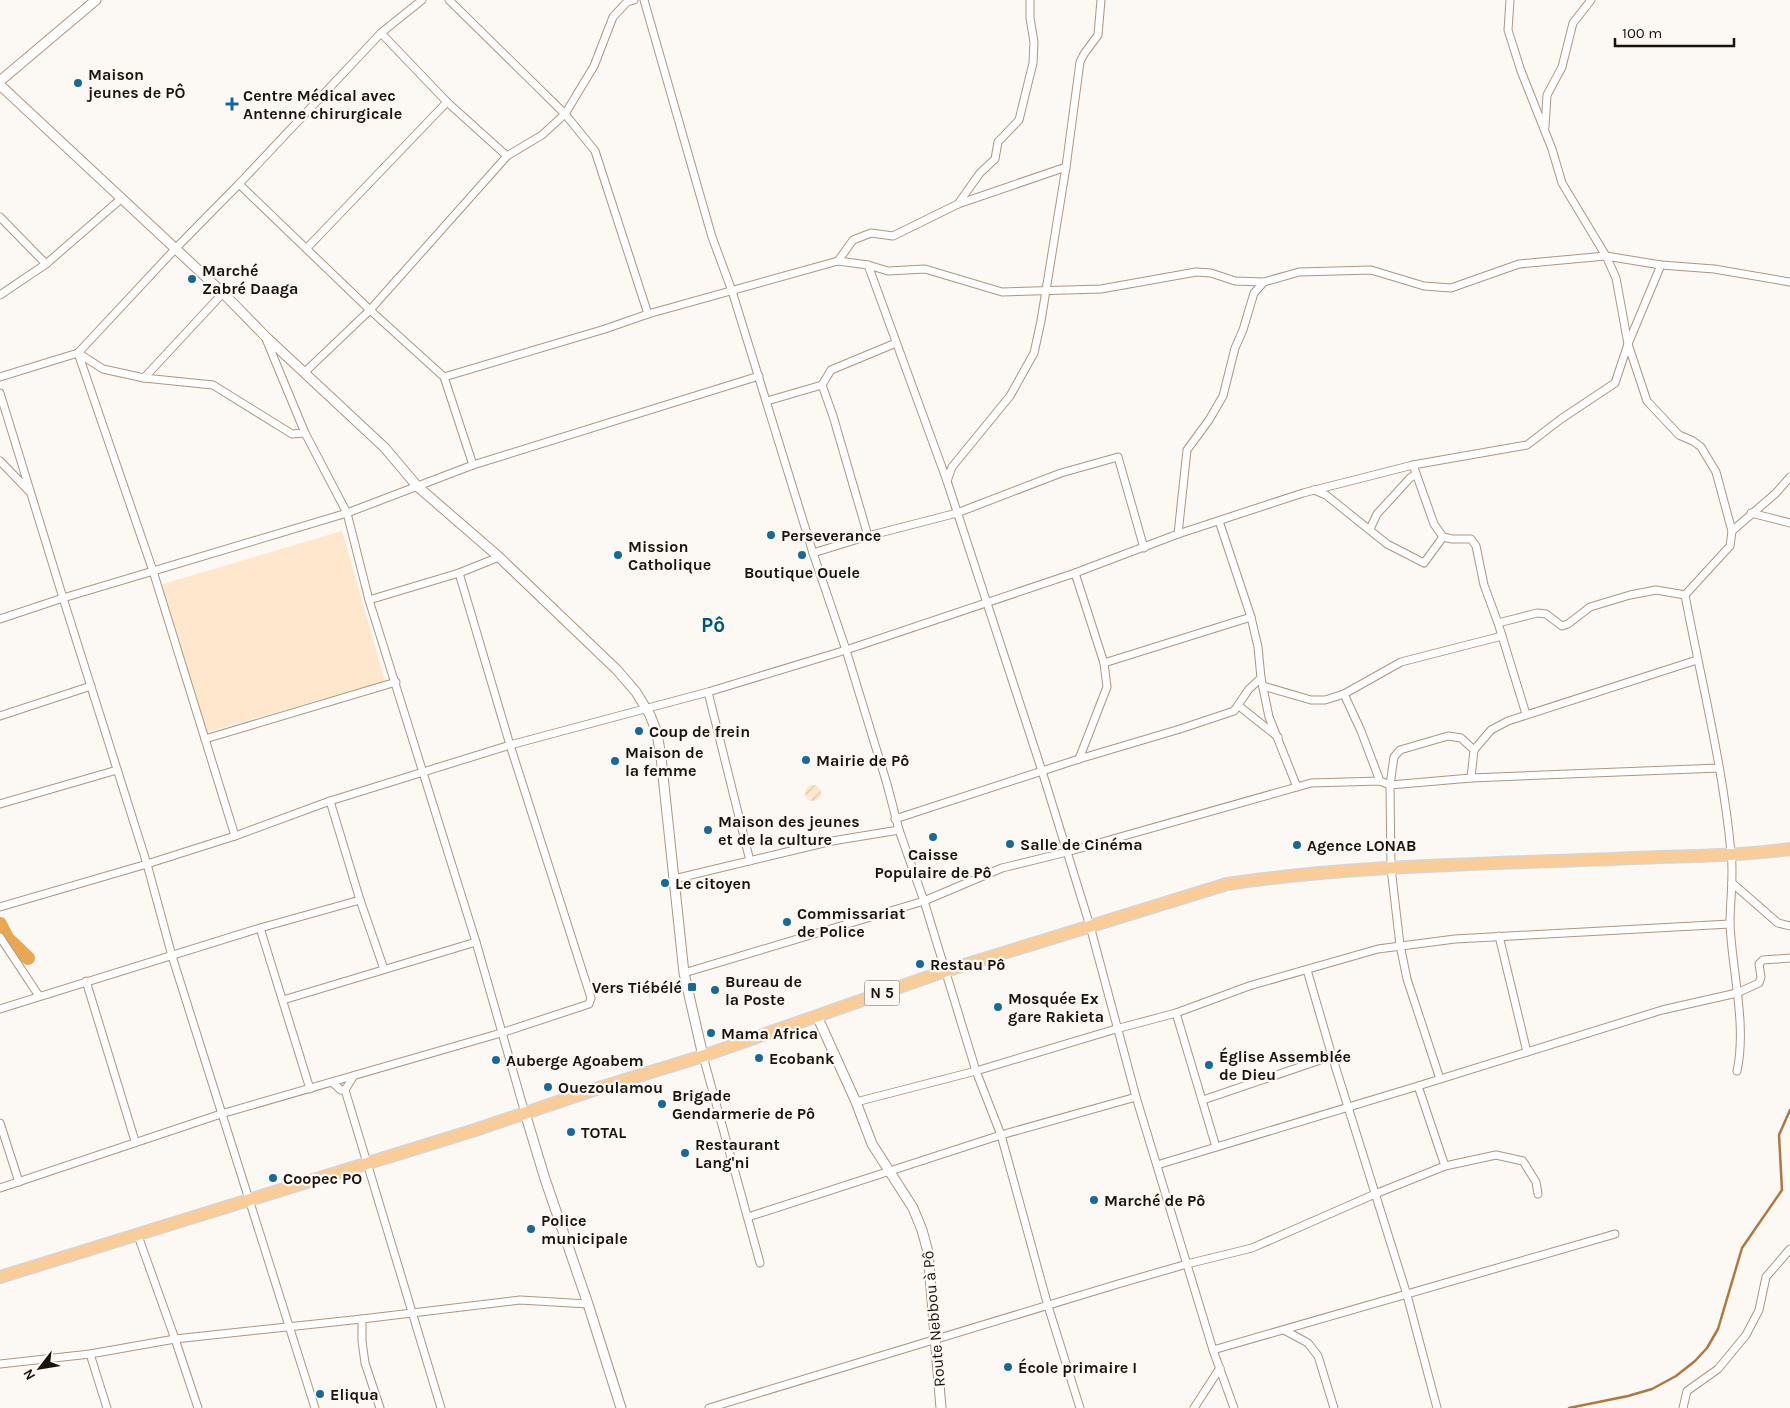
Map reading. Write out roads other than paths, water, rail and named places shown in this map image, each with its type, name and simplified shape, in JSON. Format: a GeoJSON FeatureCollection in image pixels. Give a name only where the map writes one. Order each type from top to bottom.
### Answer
{"type":"FeatureCollection","features":[{"type":"Feature","properties":{"kind":"highway","name":"N 5"},"geometry":{"type":"LineString","coordinates":[[0,1277],[703,1056],[946,971],[1227,884],[1273,878],[1391,868],[1732,854],[1790,849]]}},
{"type":"Feature","properties":{"kind":"main road"},"geometry":{"type":"LineString","coordinates":[[0,80],[96,0]]}},
{"type":"Feature","properties":{"kind":"main road"},"geometry":{"type":"LineString","coordinates":[[0,85],[176,248],[265,336],[385,448],[417,486],[499,557],[617,670],[636,692],[650,715],[661,757],[684,973],[703,1056]]}},
{"type":"Feature","properties":{"kind":"main road","name":"Route Nebbou à Pô"},"geometry":{"type":"LineString","coordinates":[[817,1016],[856,1102],[872,1144],[913,1208],[922,1230],[928,1252],[941,1408]]}},
{"type":"Feature","properties":{"kind":"main road"},"geometry":{"type":"LineString","coordinates":[[525,1113],[621,1408]]}},
{"type":"Feature","properties":{"kind":"street"},"geometry":{"type":"LineString","coordinates":[[0,377],[78,353],[381,33],[422,0]]}},
{"type":"Feature","properties":{"kind":"street"},"geometry":{"type":"LineString","coordinates":[[449,0],[565,114],[594,150],[648,314]]}},
{"type":"Feature","properties":{"kind":"street"},"geometry":{"type":"LineString","coordinates":[[305,372],[370,310],[507,156],[542,135],[565,114],[594,66],[613,17],[627,2],[634,0]]}},
{"type":"Feature","properties":{"kind":"street"},"geometry":{"type":"LineString","coordinates":[[644,0],[712,237],[732,291],[813,553],[846,650],[899,830],[924,902],[976,1071],[1000,1135],[1048,1306],[1080,1408]]}},
{"type":"Feature","properties":{"kind":"street"},"geometry":{"type":"LineString","coordinates":[[958,204],[980,172],[995,159],[998,142],[1019,120],[1033,56],[1034,42],[1030,18],[1030,0]]}},
{"type":"Feature","properties":{"kind":"street"},"geometry":{"type":"LineString","coordinates":[[947,481],[952,468],[1010,396],[1034,353],[1066,167],[1080,62],[1098,35],[1101,0]]}},
{"type":"Feature","properties":{"kind":"street"},"geometry":{"type":"LineString","coordinates":[[1510,0],[1508,30],[1521,71],[1545,130],[1562,183],[1606,256],[1616,278],[1628,344],[1647,401],[1679,435],[1694,441],[1701,447],[1716,472],[1732,531],[1730,546],[1685,595]]}},
{"type":"Feature","properties":{"kind":"street"},"geometry":{"type":"LineString","coordinates":[[1545,130],[1546,95],[1562,67],[1573,23],[1591,0]]}},
{"type":"Feature","properties":{"kind":"street"},"geometry":{"type":"LineString","coordinates":[[381,33],[447,102],[507,156]]}},
{"type":"Feature","properties":{"kind":"street"},"geometry":{"type":"LineString","coordinates":[[307,248],[447,102]]}},
{"type":"Feature","properties":{"kind":"street"},"geometry":{"type":"LineString","coordinates":[[838,261],[853,240],[871,233],[893,236],[958,204],[1066,167]]}},
{"type":"Feature","properties":{"kind":"street"},"geometry":{"type":"LineString","coordinates":[[240,184],[370,310],[444,377],[473,465]]}},
{"type":"Feature","properties":{"kind":"street"},"geometry":{"type":"LineString","coordinates":[[0,294],[46,264],[122,198]]}},
{"type":"Feature","properties":{"kind":"street"},"geometry":{"type":"LineString","coordinates":[[0,217],[46,264]]}},
{"type":"Feature","properties":{"kind":"street"},"geometry":{"type":"LineString","coordinates":[[444,377],[605,329],[648,314],[838,261],[868,265],[888,271],[925,269],[1002,292],[1101,289],[1196,272],[1211,273],[1235,281],[1264,282],[1299,272],[1370,270],[1424,286],[1451,288],[1519,264],[1606,256],[1661,265],[1714,269],[1790,282]]}},
{"type":"Feature","properties":{"kind":"street"},"geometry":{"type":"LineString","coordinates":[[868,265],[947,481],[1042,771],[1090,926],[1116,1029],[1136,1096],[1213,1350],[1234,1408]]}},
{"type":"Feature","properties":{"kind":"street"},"geometry":{"type":"LineString","coordinates":[[0,907],[235,836],[330,801],[510,744],[708,692],[846,650],[1075,573],[1178,534],[1314,490],[1413,465],[1527,446],[1615,383],[1628,344],[1661,265]]}},
{"type":"Feature","properties":{"kind":"street"},"geometry":{"type":"LineString","coordinates":[[1178,534],[1187,450],[1209,420],[1223,396],[1235,348],[1243,330],[1254,293],[1264,282]]}},
{"type":"Feature","properties":{"kind":"street"},"geometry":{"type":"LineString","coordinates":[[144,378],[223,293]]}},
{"type":"Feature","properties":{"kind":"street"},"geometry":{"type":"LineString","coordinates":[[265,336],[305,433],[347,513],[369,600],[476,942],[525,1113]]}},
{"type":"Feature","properties":{"kind":"street"},"geometry":{"type":"LineString","coordinates":[[767,402],[822,385],[831,370],[896,343]]}},
{"type":"Feature","properties":{"kind":"street"},"geometry":{"type":"LineString","coordinates":[[78,353],[103,369],[144,378],[214,385],[292,434],[305,433]]}},
{"type":"Feature","properties":{"kind":"street"},"geometry":{"type":"LineString","coordinates":[[78,353],[153,571],[235,836]]}},
{"type":"Feature","properties":{"kind":"street"},"geometry":{"type":"LineString","coordinates":[[0,619],[63,598],[347,513],[473,465],[759,376]]}},
{"type":"Feature","properties":{"kind":"street"},"geometry":{"type":"LineString","coordinates":[[822,385],[868,536]]}},
{"type":"Feature","properties":{"kind":"street"},"geometry":{"type":"LineString","coordinates":[[0,393],[147,864],[172,956],[221,1114],[315,1408]]}},
{"type":"Feature","properties":{"kind":"street"},"geometry":{"type":"LineString","coordinates":[[813,553],[868,536],[957,513],[1062,473],[1118,458],[1144,548]]}},
{"type":"Feature","properties":{"kind":"street"},"geometry":{"type":"LineString","coordinates":[[0,460],[31,494]]}},
{"type":"Feature","properties":{"kind":"street"},"geometry":{"type":"LineString","coordinates":[[1413,465],[1434,524],[1443,537],[1471,539],[1476,546],[1484,585],[1498,623],[1526,714]]}},
{"type":"Feature","properties":{"kind":"street"},"geometry":{"type":"LineString","coordinates":[[1370,529],[1377,514],[1410,478],[1416,474]]}},
{"type":"Feature","properties":{"kind":"street"},"geometry":{"type":"LineString","coordinates":[[1732,531],[1776,493],[1790,477]]}},
{"type":"Feature","properties":{"kind":"street"},"geometry":{"type":"LineString","coordinates":[[1314,490],[1326,495],[1387,544],[1424,563],[1443,537]]}},
{"type":"Feature","properties":{"kind":"street"},"geometry":{"type":"LineString","coordinates":[[1751,514],[1790,523]]}},
{"type":"Feature","properties":{"kind":"street"},"geometry":{"type":"LineString","coordinates":[[1219,521],[1251,617],[1269,717],[1296,788]]}},
{"type":"Feature","properties":{"kind":"street"},"geometry":{"type":"LineString","coordinates":[[369,600],[459,573],[499,557]]}},
{"type":"Feature","properties":{"kind":"street"},"geometry":{"type":"LineString","coordinates":[[0,1188],[221,1114],[501,1033],[589,1004],[591,998],[510,744],[459,573]]}},
{"type":"Feature","properties":{"kind":"street"},"geometry":{"type":"LineString","coordinates":[[1075,573],[1104,663],[1106,687],[1079,759]]}},
{"type":"Feature","properties":{"kind":"street"},"geometry":{"type":"LineString","coordinates":[[1498,623],[1537,613],[1546,614],[1562,626],[1568,624],[1590,607],[1630,595],[1656,590],[1685,595]]}},
{"type":"Feature","properties":{"kind":"street"},"geometry":{"type":"LineString","coordinates":[[1685,595],[1719,768],[1732,854],[1730,924],[1737,993],[1740,1055],[1737,1071]]}},
{"type":"Feature","properties":{"kind":"street"},"geometry":{"type":"LineString","coordinates":[[1104,663],[1251,617]]}},
{"type":"Feature","properties":{"kind":"street"},"geometry":{"type":"LineString","coordinates":[[896,819],[1079,759],[1180,730],[1234,711],[1249,689],[1262,682],[1311,700],[1325,700],[1344,694],[1402,662],[1502,636]]}},
{"type":"Feature","properties":{"kind":"street"},"geometry":{"type":"LineString","coordinates":[[1471,778],[1474,750],[1491,730],[1526,714],[1697,660]]}},
{"type":"Feature","properties":{"kind":"street"},"geometry":{"type":"LineString","coordinates":[[205,739],[396,682]]}},
{"type":"Feature","properties":{"kind":"street"},"geometry":{"type":"LineString","coordinates":[[0,716],[91,686]]}},
{"type":"Feature","properties":{"kind":"street"},"geometry":{"type":"LineString","coordinates":[[708,692],[750,862]]}},
{"type":"Feature","properties":{"kind":"street"},"geometry":{"type":"LineString","coordinates":[[1344,694],[1380,781]]}},
{"type":"Feature","properties":{"kind":"street"},"geometry":{"type":"LineString","coordinates":[[1239,706],[1278,737]]}},
{"type":"Feature","properties":{"kind":"street"},"geometry":{"type":"LineString","coordinates":[[1440,1079],[1407,979],[1400,945],[1391,868],[1390,785],[1394,757],[1400,750],[1448,736],[1461,738],[1474,750]]}},
{"type":"Feature","properties":{"kind":"street"},"geometry":{"type":"LineString","coordinates":[[684,973],[924,902],[1002,868],[1067,852],[1311,783],[1380,781],[1390,785],[1471,778],[1719,768]]}},
{"type":"Feature","properties":{"kind":"street"},"geometry":{"type":"LineString","coordinates":[[0,804],[117,770]]}},
{"type":"Feature","properties":{"kind":"street"},"geometry":{"type":"LineString","coordinates":[[330,801],[360,900],[384,970]]}},
{"type":"Feature","properties":{"kind":"street"},"geometry":{"type":"LineString","coordinates":[[674,879],[832,841],[899,830]]}},
{"type":"Feature","properties":{"kind":"street"},"geometry":{"type":"LineString","coordinates":[[1732,883],[1778,923],[1790,926]]}},
{"type":"Feature","properties":{"kind":"street"},"geometry":{"type":"LineString","coordinates":[[0,1009],[260,928],[360,900]]}},
{"type":"Feature","properties":{"kind":"street"},"geometry":{"type":"LineString","coordinates":[[856,1102],[976,1071],[1176,1013],[1249,986],[1378,949],[1454,939],[1730,924]]}},
{"type":"Feature","properties":{"kind":"street"},"geometry":{"type":"LineString","coordinates":[[260,928],[310,1089]]}},
{"type":"Feature","properties":{"kind":"street"},"geometry":{"type":"LineString","coordinates":[[1499,936],[1527,1052]]}},
{"type":"Feature","properties":{"kind":"street"},"geometry":{"type":"LineString","coordinates":[[0,937],[39,996]]}},
{"type":"Feature","properties":{"kind":"street"},"geometry":{"type":"LineString","coordinates":[[283,1000],[476,942]]}},
{"type":"Feature","properties":{"kind":"street"},"geometry":{"type":"LineString","coordinates":[[1157,1165],[1662,1010],[1737,993],[1759,983],[1762,977],[1759,964],[1763,960],[1790,958]]}},
{"type":"Feature","properties":{"kind":"street"},"geometry":{"type":"LineString","coordinates":[[1307,970],[1407,1295],[1438,1408]]}},
{"type":"Feature","properties":{"kind":"street"},"geometry":{"type":"LineString","coordinates":[[86,981],[135,1142]]}},
{"type":"Feature","properties":{"kind":"street"},"geometry":{"type":"LineString","coordinates":[[1176,1013],[1216,1147]]}},
{"type":"Feature","properties":{"kind":"street"},"geometry":{"type":"LineString","coordinates":[[703,1056],[760,1263]]}},
{"type":"Feature","properties":{"kind":"street"},"geometry":{"type":"LineString","coordinates":[[1203,1100],[1332,1056]]}},
{"type":"Feature","properties":{"kind":"street"},"geometry":{"type":"LineString","coordinates":[[353,1077],[345,1090],[441,1408]]}},
{"type":"Feature","properties":{"kind":"street"},"geometry":{"type":"LineString","coordinates":[[333,1083],[341,1090],[345,1090]]}},
{"type":"Feature","properties":{"kind":"street"},"geometry":{"type":"LineString","coordinates":[[1418,1086],[1445,1166]]}},
{"type":"Feature","properties":{"kind":"street"},"geometry":{"type":"LineString","coordinates":[[748,1217],[1000,1135],[1136,1096]]}},
{"type":"Feature","properties":{"kind":"street"},"geometry":{"type":"LineString","coordinates":[[0,1123],[19,1182]]}},
{"type":"Feature","properties":{"kind":"street"},"geometry":{"type":"LineString","coordinates":[[709,1408],[1187,1264],[1252,1248],[1375,1194],[1445,1166],[1496,1155],[1523,1162],[1536,1182],[1538,1194]]}},
{"type":"Feature","properties":{"kind":"street"},"geometry":{"type":"LineString","coordinates":[[137,1233],[198,1408]]}},
{"type":"Feature","properties":{"kind":"street"},"geometry":{"type":"LineString","coordinates":[[1213,1350],[1615,1234]]}},
{"type":"Feature","properties":{"kind":"street"},"geometry":{"type":"LineString","coordinates":[[1682,1408],[1687,1391],[1718,1369],[1746,1334],[1758,1310],[1766,1277],[1790,1248]]}},
{"type":"Feature","properties":{"kind":"street"},"geometry":{"type":"LineString","coordinates":[[0,1364],[90,1354],[175,1339],[520,1300],[588,1304]]}},
{"type":"Feature","properties":{"kind":"street"},"geometry":{"type":"LineString","coordinates":[[362,1319],[365,1363],[380,1408]]}},
{"type":"Feature","properties":{"kind":"street"},"geometry":{"type":"LineString","coordinates":[[1284,1330],[1308,1343],[1318,1356],[1334,1408]]}},
{"type":"Feature","properties":{"kind":"street"},"geometry":{"type":"LineString","coordinates":[[90,1354],[107,1408]]}},
{"type":"Feature","properties":{"kind":"street"},"geometry":{"type":"LineString","coordinates":[[1194,1408],[1220,1368]]}},
{"type":"Feature","properties":{"kind":"waterway"},"geometry":{"type":"LineString","coordinates":[[0,924],[7,938],[28,958]]}},
{"type":"Feature","properties":{"kind":"waterway"},"geometry":{"type":"LineString","coordinates":[[1569,1408],[1652,1389],[1676,1376],[1695,1361],[1707,1348],[1718,1329],[1742,1248],[1782,1190],[1779,1135],[1790,1110]]}},
{"type":"Feature","properties":{"kind":"place","name":"Maison jeunes de PÔ"},"geometry":{"type":"Point","coordinates":[78,83]}},
{"type":"Feature","properties":{"kind":"place","name":"Centre Médical avec Antenne chirurgicale"},"geometry":{"type":"Point","coordinates":[232,104]}},
{"type":"Feature","properties":{"kind":"place","name":"Marché Zabré Daaga"},"geometry":{"type":"Point","coordinates":[192,279]}},
{"type":"Feature","properties":{"kind":"place","name":"Perseverance"},"geometry":{"type":"Point","coordinates":[771,535]}},
{"type":"Feature","properties":{"kind":"place","name":"Mission Catholique"},"geometry":{"type":"Point","coordinates":[618,555]}},
{"type":"Feature","properties":{"kind":"place","name":"Boutique Ouele"},"geometry":{"type":"Point","coordinates":[802,555]}},
{"type":"Feature","properties":{"kind":"place","name":"Coup de frein"},"geometry":{"type":"Point","coordinates":[639,731]}},
{"type":"Feature","properties":{"kind":"place","name":"Mairie de Pô"},"geometry":{"type":"Point","coordinates":[806,760]}},
{"type":"Feature","properties":{"kind":"place","name":"Maison de la femme"},"geometry":{"type":"Point","coordinates":[615,761]}},
{"type":"Feature","properties":{"kind":"place","name":"Maison des jeunes et de la culture"},"geometry":{"type":"Point","coordinates":[708,830]}},
{"type":"Feature","properties":{"kind":"place","name":"Caisse Populaire de Pô"},"geometry":{"type":"Point","coordinates":[933,837]}},
{"type":"Feature","properties":{"kind":"place","name":"Salle de Cinéma"},"geometry":{"type":"Point","coordinates":[1010,844]}},
{"type":"Feature","properties":{"kind":"place","name":"Agence LONAB"},"geometry":{"type":"Point","coordinates":[1297,845]}},
{"type":"Feature","properties":{"kind":"place","name":"Le citoyen"},"geometry":{"type":"Point","coordinates":[665,883]}},
{"type":"Feature","properties":{"kind":"place","name":"Commissariat de Police"},"geometry":{"type":"Point","coordinates":[787,922]}},
{"type":"Feature","properties":{"kind":"place","name":"Restau Pô"},"geometry":{"type":"Point","coordinates":[920,964]}},
{"type":"Feature","properties":{"kind":"place","name":"Vers Tiébélé"},"geometry":{"type":"Point","coordinates":[692,987]}},
{"type":"Feature","properties":{"kind":"place","name":"Bureau de la Poste"},"geometry":{"type":"Point","coordinates":[715,990]}},
{"type":"Feature","properties":{"kind":"place","name":"Mosquée Ex gare Rakieta"},"geometry":{"type":"Point","coordinates":[998,1007]}},
{"type":"Feature","properties":{"kind":"place","name":"Mama Africa"},"geometry":{"type":"Point","coordinates":[711,1033]}},
{"type":"Feature","properties":{"kind":"place","name":"Ecobank"},"geometry":{"type":"Point","coordinates":[759,1058]}},
{"type":"Feature","properties":{"kind":"place","name":"Auberge Agoabem"},"geometry":{"type":"Point","coordinates":[496,1060]}},
{"type":"Feature","properties":{"kind":"place","name":"Église Assemblée de Dieu"},"geometry":{"type":"Point","coordinates":[1209,1065]}},
{"type":"Feature","properties":{"kind":"place","name":"Ouezoulamou"},"geometry":{"type":"Point","coordinates":[548,1087]}},
{"type":"Feature","properties":{"kind":"place","name":"Brigade Gendarmerie de Pô"},"geometry":{"type":"Point","coordinates":[662,1104]}},
{"type":"Feature","properties":{"kind":"place","name":"TOTAL"},"geometry":{"type":"Point","coordinates":[571,1132]}},
{"type":"Feature","properties":{"kind":"place","name":"Restaurant Lang'ni"},"geometry":{"type":"Point","coordinates":[685,1153]}},
{"type":"Feature","properties":{"kind":"place","name":"Coopec PO"},"geometry":{"type":"Point","coordinates":[273,1178]}},
{"type":"Feature","properties":{"kind":"place","name":"Marché de Pô"},"geometry":{"type":"Point","coordinates":[1094,1200]}},
{"type":"Feature","properties":{"kind":"place","name":"Police municipale"},"geometry":{"type":"Point","coordinates":[531,1229]}},
{"type":"Feature","properties":{"kind":"place","name":"École primaire I"},"geometry":{"type":"Point","coordinates":[1008,1367]}},
{"type":"Feature","properties":{"kind":"place","name":"Eliqua"},"geometry":{"type":"Point","coordinates":[320,1394]}},
{"type":"Feature","properties":{"kind":"district","name":"Pô"},"geometry":{"type":"Point","coordinates":[713,625]}}]}
